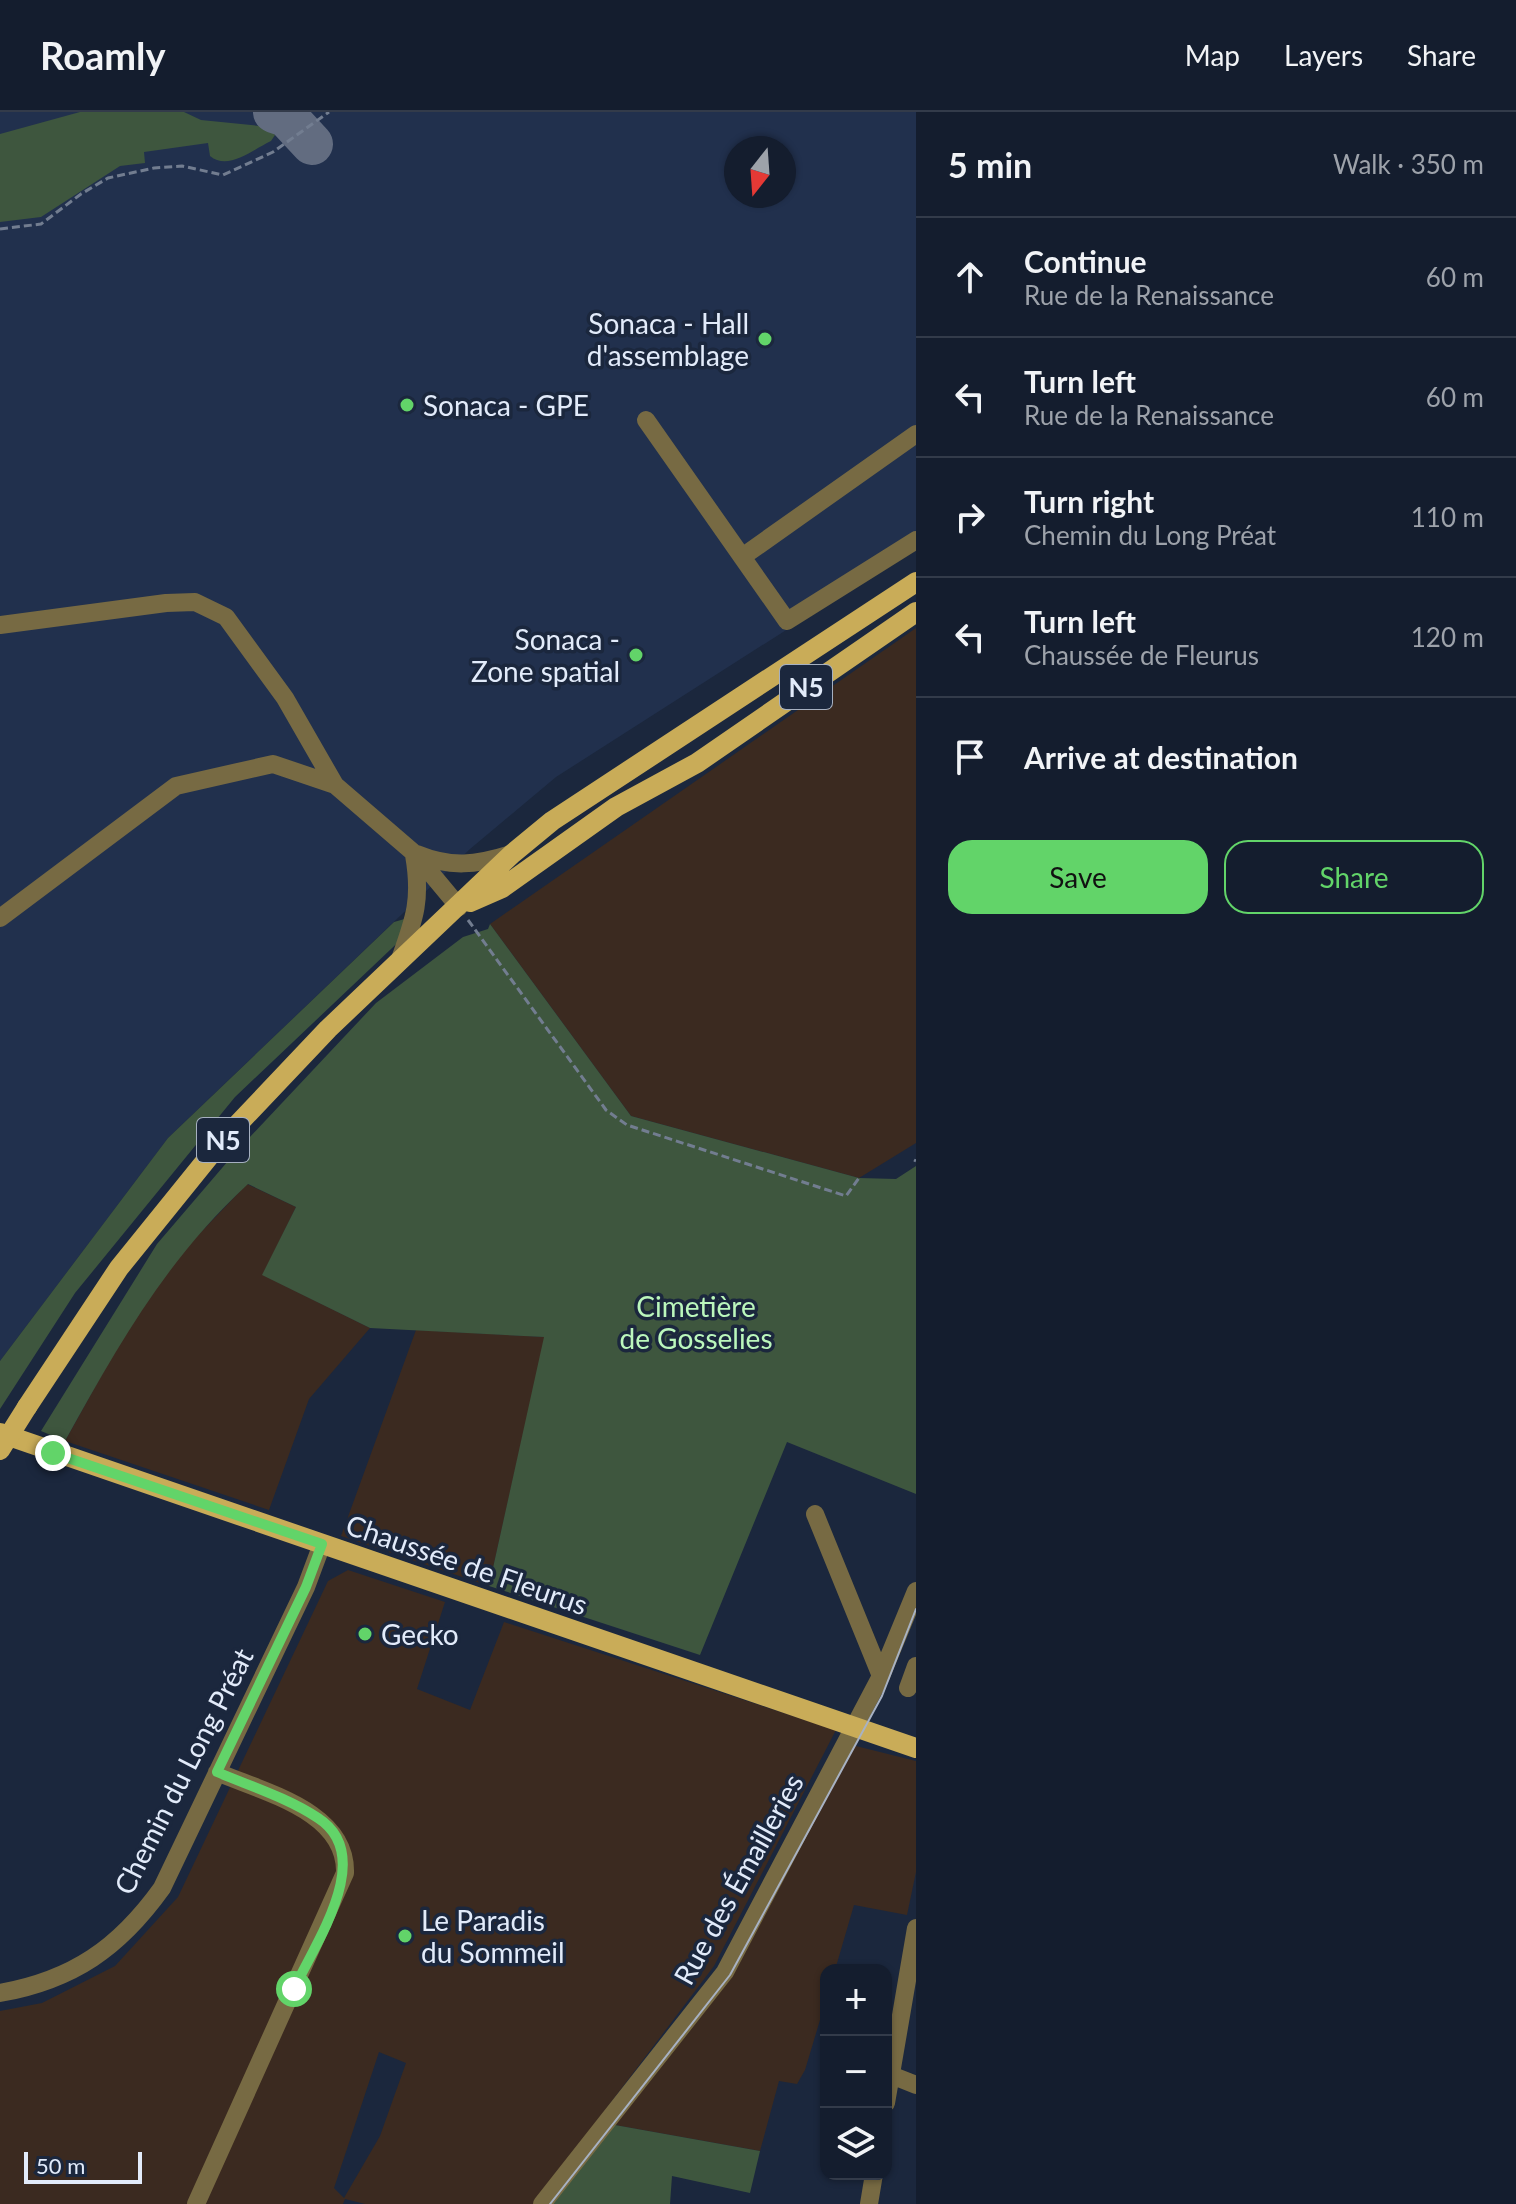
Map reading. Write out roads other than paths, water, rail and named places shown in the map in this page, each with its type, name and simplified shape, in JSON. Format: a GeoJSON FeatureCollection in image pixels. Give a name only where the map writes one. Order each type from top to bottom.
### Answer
{"type":"FeatureCollection","features":[{"type":"Feature","properties":{"kind":"main road","name":"N5"},"geometry":{"type":"LineString","coordinates":[[0,1450],[119,1268],[220,1143],[328,1029],[512,854],[552,821],[916,582]]}},
{"type":"Feature","properties":{"kind":"main road","name":"N5"},"geometry":{"type":"LineString","coordinates":[[459,907],[502,888],[616,807],[697,763],[916,612]]}},
{"type":"Feature","properties":{"kind":"main road","name":"Chaussée de Fleurus"},"geometry":{"type":"LineString","coordinates":[[0,1433],[916,1748]]}},
{"type":"Feature","properties":{"kind":"street"},"geometry":{"type":"LineString","coordinates":[[646,420],[787,621],[916,540]]}},
{"type":"Feature","properties":{"kind":"street"},"geometry":{"type":"LineString","coordinates":[[742,557],[916,434]]}},
{"type":"Feature","properties":{"kind":"street"},"geometry":{"type":"LineString","coordinates":[[0,625],[166,603],[195,602],[226,617],[285,698],[335,785],[414,853],[459,907]]}},
{"type":"Feature","properties":{"kind":"street"},"geometry":{"type":"LineString","coordinates":[[0,918],[176,786],[273,764],[335,785]]}},
{"type":"Feature","properties":{"kind":"street"},"geometry":{"type":"LineString","coordinates":[[414,853],[453,865],[481,864],[512,854]]}},
{"type":"Feature","properties":{"kind":"street"},"geometry":{"type":"LineString","coordinates":[[398,963],[418,911],[419,884],[414,853]]}},
{"type":"Feature","properties":{"kind":"street"},"geometry":{"type":"LineString","coordinates":[[815,1514],[881,1676]]}},
{"type":"Feature","properties":{"kind":"street","name":"Chemin du Long Préat"},"geometry":{"type":"LineString","coordinates":[[0,1993],[65,1975],[102,1953],[136,1924],[162,1888],[306,1587],[322,1544]]}},
{"type":"Feature","properties":{"kind":"street","name":"Rue des Émailleries"},"geometry":{"type":"LineString","coordinates":[[542,2204],[725,1972],[881,1676],[916,1591]]}},
{"type":"Feature","properties":{"kind":"street"},"geometry":{"type":"LineString","coordinates":[[908,1688],[916,1666]]}},
{"type":"Feature","properties":{"kind":"street"},"geometry":{"type":"LineString","coordinates":[[196,2204],[345,1873],[343,1849],[321,1819],[217,1772]]}},
{"type":"Feature","properties":{"kind":"street"},"geometry":{"type":"LineString","coordinates":[[892,2069],[916,1928]]}},
{"type":"Feature","properties":{"kind":"street"},"geometry":{"type":"LineString","coordinates":[[892,2075],[916,2085]]}},
{"type":"Feature","properties":{"kind":"street"},"geometry":{"type":"LineString","coordinates":[[869,2204],[873,2180]]}},
{"type":"Feature","properties":{"kind":"tram line"},"geometry":{"type":"LineString","coordinates":[[550,2204],[730,1975],[882,1696],[916,1609]]}},
{"type":"Feature","properties":{"kind":"place","name":"Sonaca - Hall d'assemblage"},"geometry":{"type":"Point","coordinates":[765,339]}},
{"type":"Feature","properties":{"kind":"place","name":"Sonaca - GPE"},"geometry":{"type":"Point","coordinates":[407,405]}},
{"type":"Feature","properties":{"kind":"place","name":"Sonaca - Zone spatial"},"geometry":{"type":"Point","coordinates":[636,655]}},
{"type":"Feature","properties":{"kind":"place","name":"Gecko"},"geometry":{"type":"Point","coordinates":[365,1634]}},
{"type":"Feature","properties":{"kind":"place","name":"Le Paradis du Sommeil"},"geometry":{"type":"Point","coordinates":[405,1936]}},
{"type":"Feature","properties":{"kind":"park label","name":"Cimetière de Gosselies"},"geometry":{"type":"Point","coordinates":[696,1322]}}]}
